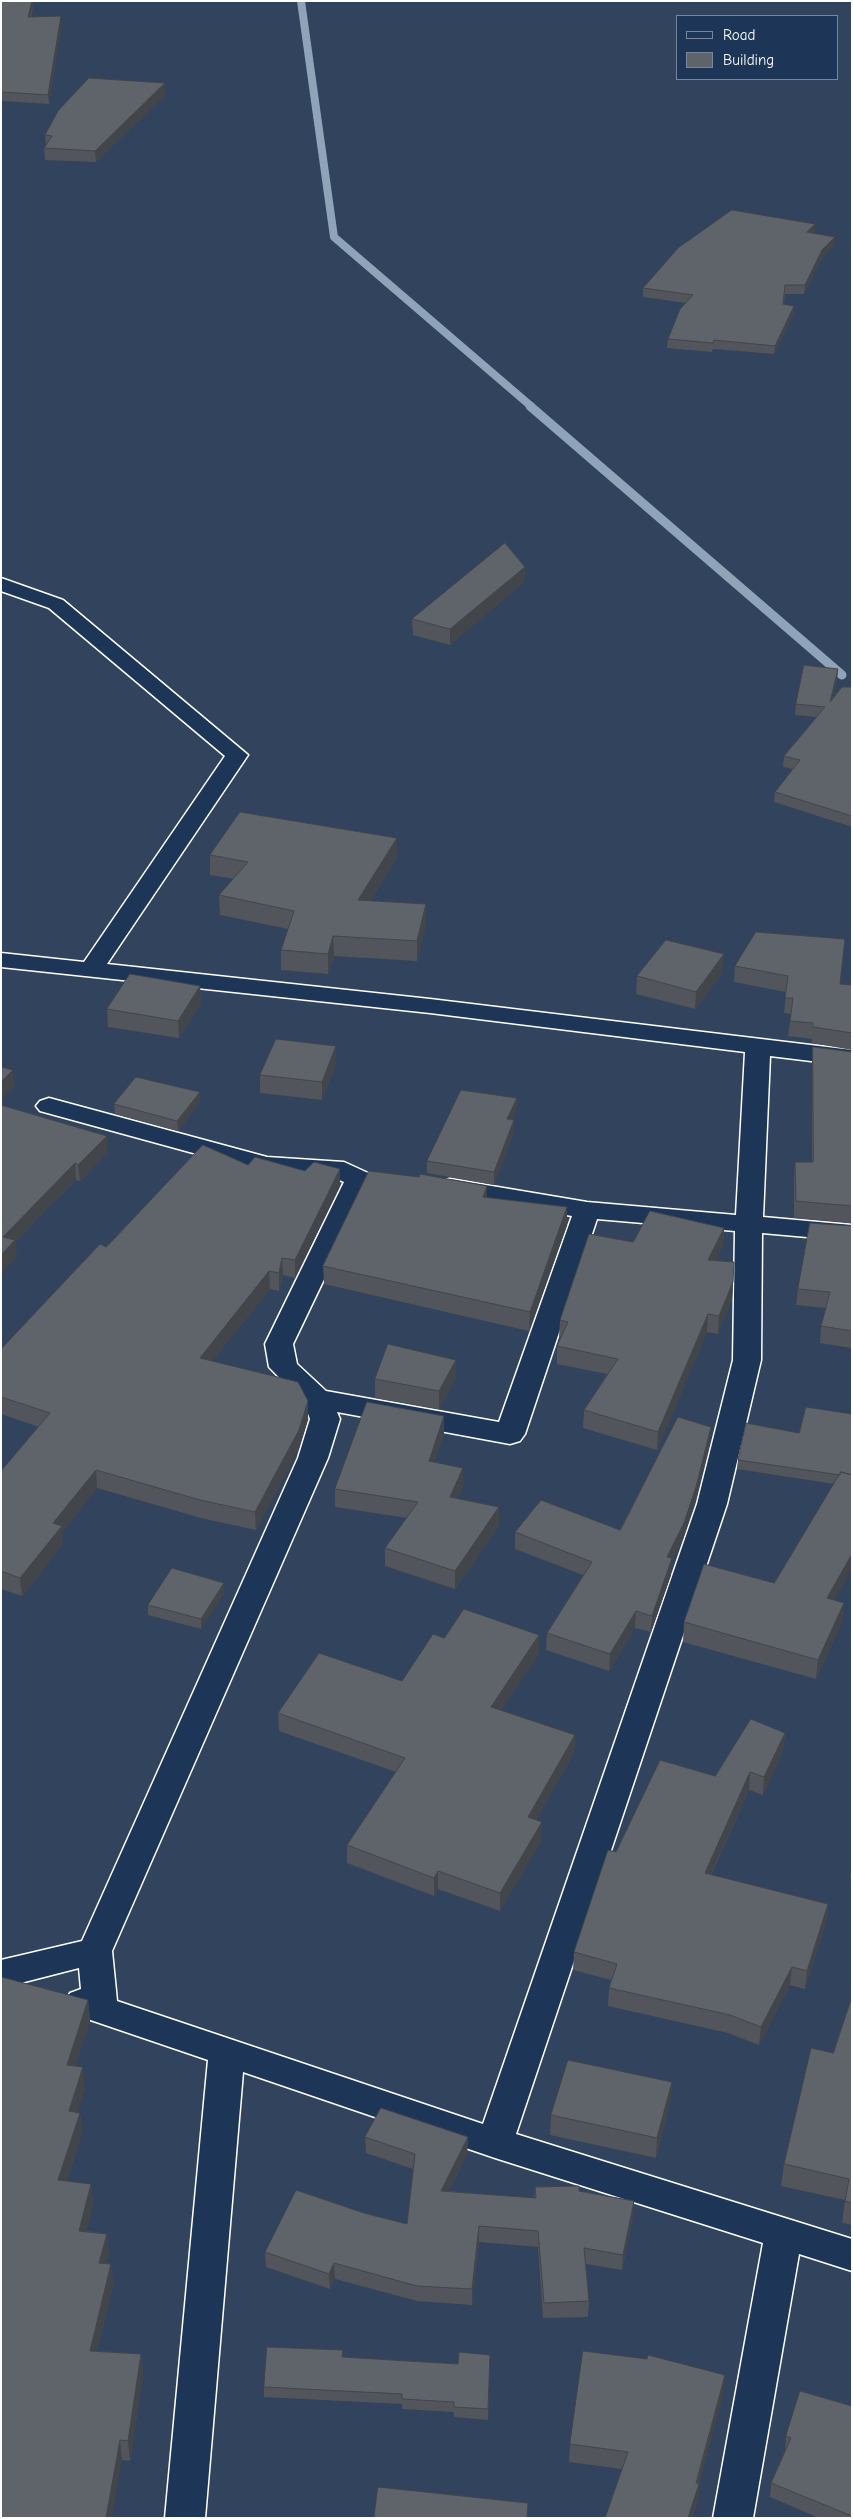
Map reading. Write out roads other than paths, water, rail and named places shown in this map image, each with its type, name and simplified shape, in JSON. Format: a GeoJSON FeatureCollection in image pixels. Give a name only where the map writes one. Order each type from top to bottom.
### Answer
{"type":"FeatureCollection","features":[{"type":"Feature","properties":{"kind":"street"},"geometry":{"type":"LineString","coordinates":[[1,584],[56,604],[237,755],[90,971]]}},
{"type":"Feature","properties":{"kind":"street"},"geometry":{"type":"LineString","coordinates":[[1,960],[421,1005],[758,1048],[852,1058]]}},
{"type":"Feature","properties":{"kind":"street"},"geometry":{"type":"LineString","coordinates":[[495,2143],[712,1504],[747,1360],[750,1224],[758,1048]]}},
{"type":"Feature","properties":{"kind":"street"},"geometry":{"type":"LineString","coordinates":[[48,1106],[266,1165],[335,1168],[383,1176]]}},
{"type":"Feature","properties":{"kind":"street"},"geometry":{"type":"LineString","coordinates":[[100,2008],[95,1951],[312,1458],[325,1418],[318,1399],[283,1367],[279,1344],[358,1179],[335,1168]]}},
{"type":"Feature","properties":{"kind":"street"},"geometry":{"type":"LineString","coordinates":[[422,1182],[587,1210],[852,1234]]}},
{"type":"Feature","properties":{"kind":"street"},"geometry":{"type":"LineString","coordinates":[[318,1399],[510,1434],[587,1210]]}},
{"type":"Feature","properties":{"kind":"street"},"geometry":{"type":"LineString","coordinates":[[1,1974],[95,1951]]}},
{"type":"Feature","properties":{"kind":"street"},"geometry":{"type":"LineString","coordinates":[[1,1981],[100,2008],[495,2143],[852,2256]]}},
{"type":"Feature","properties":{"kind":"street"},"geometry":{"type":"LineString","coordinates":[[185,2518],[227,2051]]}},
{"type":"Feature","properties":{"kind":"street"},"geometry":{"type":"LineString","coordinates":[[733,2518],[783,2235]]}},
{"type":"Feature","properties":{"kind":"waterway"},"geometry":{"type":"LineString","coordinates":[[301,1],[334,237],[532,407]]}},
{"type":"Feature","properties":{"kind":"waterway"},"geometry":{"type":"LineString","coordinates":[[530,406],[842,675]]}}]}
